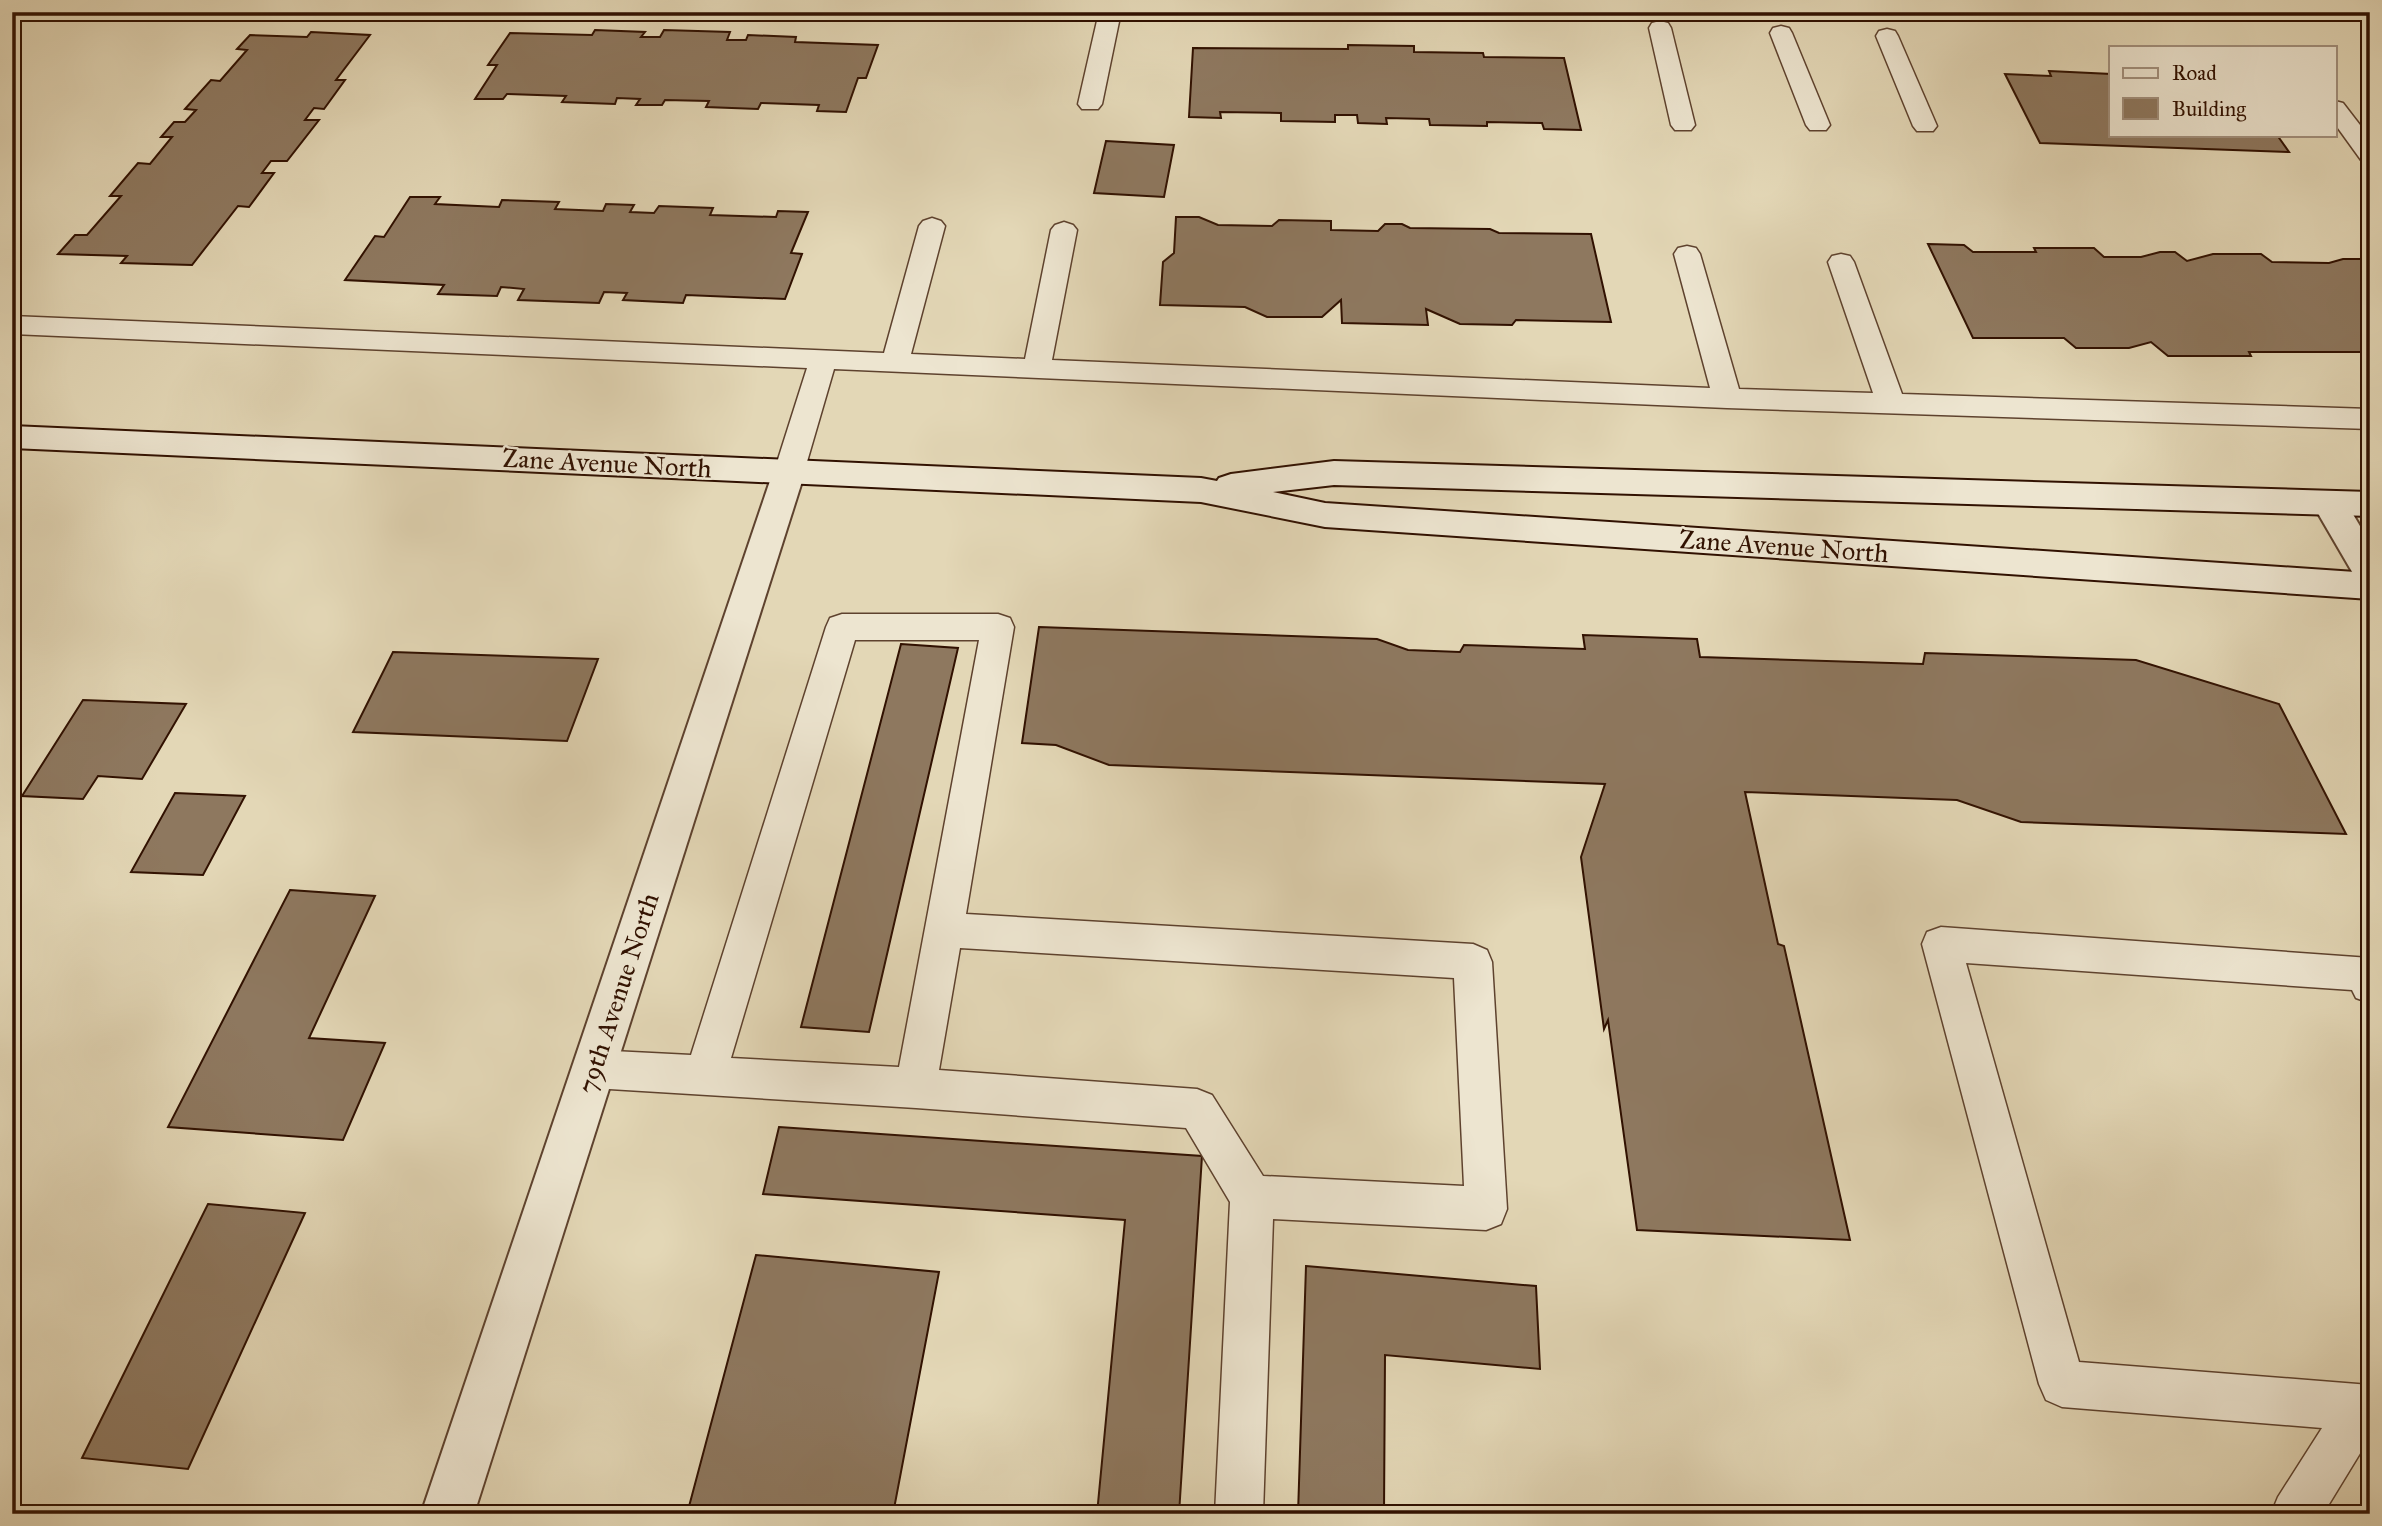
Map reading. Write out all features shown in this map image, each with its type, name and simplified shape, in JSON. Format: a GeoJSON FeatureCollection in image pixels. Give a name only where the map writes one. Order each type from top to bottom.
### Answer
{"type":"FeatureCollection","features":[{"type":"Feature","properties":{"kind":"main road","name":"Zane Avenue North"},"geometry":{"type":"LineString","coordinates":[[12,437],[1201,490],[1325,515],[2370,586]]}},
{"type":"Feature","properties":{"kind":"main road","name":"79th Avenue North"},"geometry":{"type":"LineString","coordinates":[[447,1514],[789,471]]}},
{"type":"Feature","properties":{"kind":"main road","name":"Zane Avenue North"},"geometry":{"type":"LineString","coordinates":[[1201,490],[1334,473],[2370,504]]}},
{"type":"Feature","properties":{"kind":"main road"},"geometry":{"type":"LineString","coordinates":[[2329,503],[2370,573]]}},
{"type":"Feature","properties":{"kind":"lane"},"geometry":{"type":"LineString","coordinates":[[1090,104],[1110,12]]}},
{"type":"Feature","properties":{"kind":"lane"},"geometry":{"type":"LineString","coordinates":[[1660,29],[1684,125]]}},
{"type":"Feature","properties":{"kind":"lane"},"geometry":{"type":"LineString","coordinates":[[1781,33],[1818,125]]}},
{"type":"Feature","properties":{"kind":"lane"},"geometry":{"type":"LineString","coordinates":[[1887,36],[1925,126]]}},
{"type":"Feature","properties":{"kind":"lane"},"geometry":{"type":"LineString","coordinates":[[2336,109],[2370,155]]}},
{"type":"Feature","properties":{"kind":"lane"},"geometry":{"type":"LineString","coordinates":[[895,362],[932,226]]}},
{"type":"Feature","properties":{"kind":"lane"},"geometry":{"type":"LineString","coordinates":[[1037,368],[1064,230]]}},
{"type":"Feature","properties":{"kind":"lane"},"geometry":{"type":"LineString","coordinates":[[1688,254],[1727,398]]}},
{"type":"Feature","properties":{"kind":"lane"},"geometry":{"type":"LineString","coordinates":[[1841,262],[1891,403]]}},
{"type":"Feature","properties":{"kind":"lane"},"geometry":{"type":"LineString","coordinates":[[12,325],[1727,398],[2370,419]]}},
{"type":"Feature","properties":{"kind":"lane"},"geometry":{"type":"LineString","coordinates":[[789,471],[823,361]]}},
{"type":"Feature","properties":{"kind":"lane"},"geometry":{"type":"LineString","coordinates":[[705,1076],[842,627],[998,627],[916,1088]]}},
{"type":"Feature","properties":{"kind":"lane"},"geometry":{"type":"LineString","coordinates":[[944,930],[1473,962],[1486,1209],[1252,1197]]}},
{"type":"Feature","properties":{"kind":"lane"},"geometry":{"type":"LineString","coordinates":[[2295,1514],[2365,1408],[2062,1384],[1941,944],[2363,972],[2370,985]]}},
{"type":"Feature","properties":{"kind":"lane"},"geometry":{"type":"LineString","coordinates":[[593,1069],[916,1088],[1197,1109],[1252,1197],[1239,1514]]}},
{"type":"Feature","properties":{"kind":"building"},"geometry":{"type":"Polygon","coordinates":[[[595,30],[645,32],[641,37],[660,37],[664,30],[730,32],[727,40],[746,40],[748,35],[796,37],[795,42],[878,45],[866,78],[858,78],[846,112],[817,111],[819,105],[761,103],[758,109],[706,107],[709,101],[665,100],[662,105],[636,105],[640,99],[617,98],[615,104],[562,102],[566,96],[507,94],[503,99],[475,99],[497,65],[488,65],[510,33],[592,35],[595,30]]]}},
{"type":"Feature","properties":{"kind":"building"},"geometry":{"type":"Polygon","coordinates":[[[311,32],[370,35],[336,80],[345,80],[324,109],[314,108],[305,120],[319,120],[287,161],[271,161],[262,173],[274,173],[249,207],[238,206],[192,265],[121,263],[127,256],[58,254],[75,235],[87,235],[121,196],[110,196],[138,163],[150,164],[172,137],[161,137],[174,122],[185,122],[196,110],[185,109],[211,80],[220,81],[247,50],[237,49],[250,35],[307,37],[311,32]]]}},
{"type":"Feature","properties":{"kind":"building"},"geometry":{"type":"Polygon","coordinates":[[[1348,45],[1414,46],[1414,52],[1483,53],[1484,57],[1564,58],[1581,130],[1544,129],[1542,123],[1430,125],[1429,119],[1386,118],[1387,124],[1358,123],[1357,115],[1335,115],[1335,122],[1281,121],[1281,113],[1220,112],[1221,118],[1189,117],[1193,48],[1348,49],[1348,45]]]}},
{"type":"Feature","properties":{"kind":"building"},"geometry":{"type":"Polygon","coordinates":[[[2049,71],[2109,74],[2109,136],[2278,136],[2289,152],[2040,143],[2005,74],[2051,76],[2049,71]]]}},
{"type":"Feature","properties":{"kind":"building"},"geometry":{"type":"Polygon","coordinates":[[[1106,141],[1174,145],[1164,197],[1094,193],[1106,141]]]}},
{"type":"Feature","properties":{"kind":"building"},"geometry":{"type":"Polygon","coordinates":[[[410,197],[440,197],[435,204],[499,207],[502,200],[559,202],[555,209],[603,211],[606,204],[634,205],[630,212],[654,213],[659,206],[713,208],[710,215],[776,217],[778,211],[808,212],[791,253],[802,254],[785,299],[686,295],[683,303],[623,300],[627,293],[604,292],[599,303],[518,300],[524,289],[501,287],[497,296],[438,294],[444,285],[345,280],[375,236],[384,237],[410,197]]]}},
{"type":"Feature","properties":{"kind":"building"},"geometry":{"type":"Polygon","coordinates":[[[1176,217],[1199,217],[1218,225],[1272,226],[1279,220],[1331,221],[1331,230],[1378,231],[1385,224],[1402,224],[1410,228],[1490,229],[1499,233],[1591,234],[1611,322],[1516,320],[1512,325],[1460,324],[1426,309],[1428,325],[1342,323],[1341,300],[1322,317],[1267,317],[1245,307],[1160,305],[1163,262],[1174,253],[1176,217]]]}},
{"type":"Feature","properties":{"kind":"building"},"geometry":{"type":"Polygon","coordinates":[[[1928,244],[1964,245],[1973,252],[2094,248],[2104,257],[2141,257],[2160,252],[2175,252],[2187,261],[2213,254],[2261,254],[2272,262],[2329,263],[2343,259],[2362,259],[2370,269],[2370,352],[2249,352],[2251,356],[2168,356],[2151,342],[2129,348],[2076,348],[2064,338],[1973,338],[1928,244]]]}},
{"type":"Feature","properties":{"kind":"building"},"geometry":{"type":"Polygon","coordinates":[[[1039,627],[1377,639],[1408,650],[1460,652],[1464,645],[1585,649],[1583,635],[1697,639],[1700,657],[1923,664],[1925,653],[2136,660],[2279,704],[2346,834],[2021,822],[1957,800],[1745,792],[1778,944],[1784,946],[1850,1240],[1637,1230],[1608,1020],[1604,1029],[1581,857],[1605,784],[1109,765],[1056,745],[1022,743],[1039,627]]]}},
{"type":"Feature","properties":{"kind":"building"},"geometry":{"type":"Polygon","coordinates":[[[901,644],[958,648],[869,1032],[801,1027],[901,644]]]}},
{"type":"Feature","properties":{"kind":"building"},"geometry":{"type":"Polygon","coordinates":[[[393,652],[598,659],[567,741],[353,732],[393,652]]]}},
{"type":"Feature","properties":{"kind":"building"},"geometry":{"type":"Polygon","coordinates":[[[83,700],[186,704],[142,779],[98,776],[83,799],[22,796],[83,700]]]}},
{"type":"Feature","properties":{"kind":"building"},"geometry":{"type":"Polygon","coordinates":[[[175,793],[245,796],[203,875],[131,872],[175,793]]]}},
{"type":"Feature","properties":{"kind":"building"},"geometry":{"type":"Polygon","coordinates":[[[290,890],[375,896],[309,1038],[385,1043],[343,1140],[168,1127],[290,890]]]}},
{"type":"Feature","properties":{"kind":"building"},"geometry":{"type":"Polygon","coordinates":[[[779,1127],[1202,1156],[1179,1514],[1097,1514],[1125,1220],[763,1194],[779,1127]]]}},
{"type":"Feature","properties":{"kind":"building"},"geometry":{"type":"Polygon","coordinates":[[[208,1204],[305,1213],[188,1469],[82,1458],[208,1204]]]}},
{"type":"Feature","properties":{"kind":"building"},"geometry":{"type":"Polygon","coordinates":[[[756,1255],[939,1272],[893,1514],[687,1514],[756,1255]]]}},
{"type":"Feature","properties":{"kind":"building"},"geometry":{"type":"Polygon","coordinates":[[[1306,1266],[1536,1286],[1540,1369],[1385,1355],[1384,1514],[1298,1514],[1306,1266]]]}}]}
